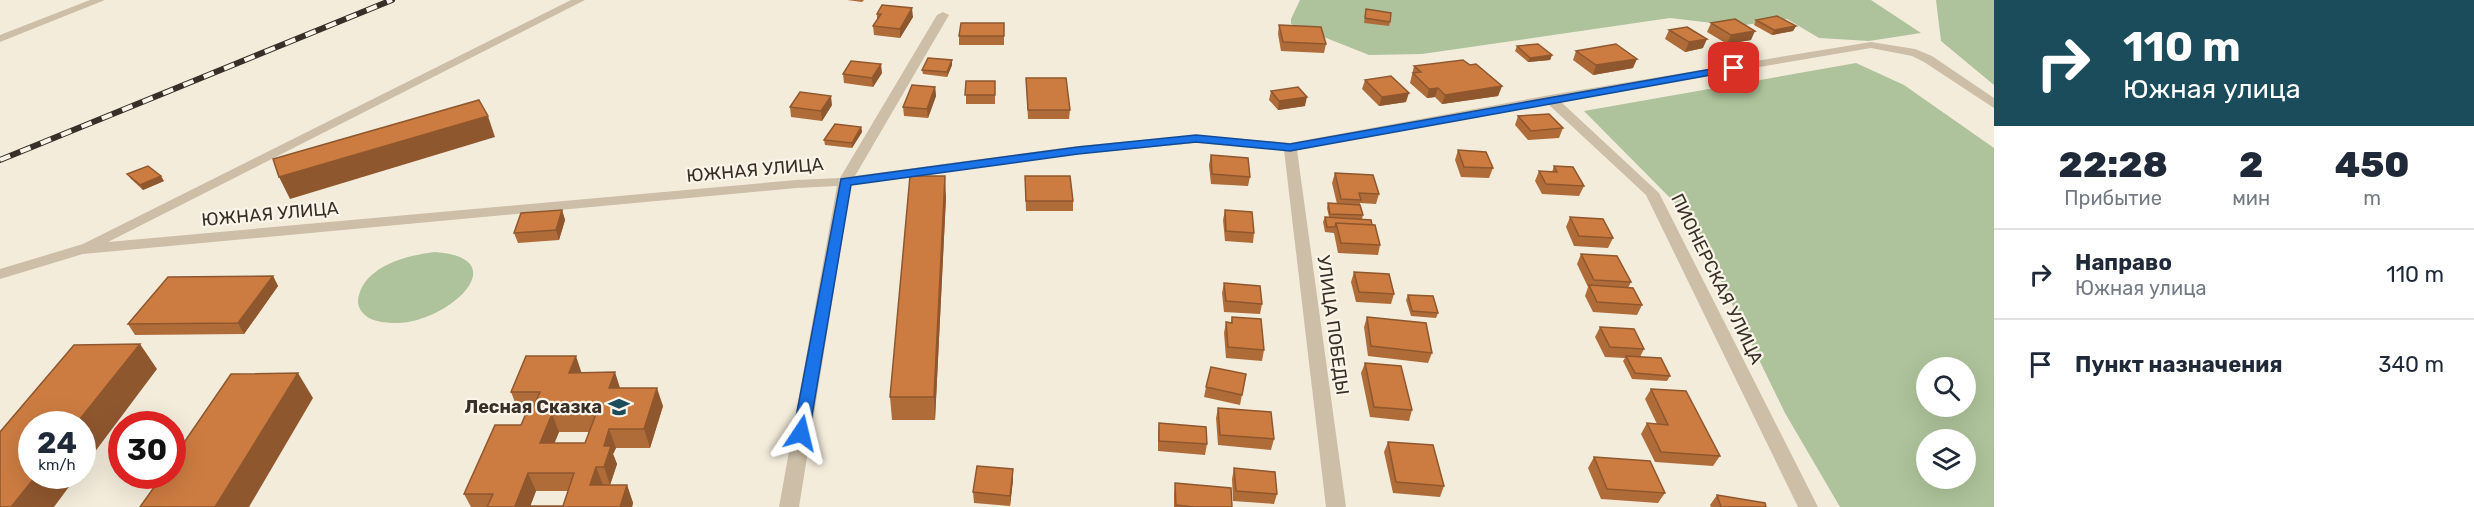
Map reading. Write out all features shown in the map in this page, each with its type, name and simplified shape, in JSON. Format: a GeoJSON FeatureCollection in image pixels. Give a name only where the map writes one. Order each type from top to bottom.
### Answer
{"type":"FeatureCollection","features":[{"type":"Feature","properties":{"kind":"street"},"geometry":{"type":"LineString","coordinates":[[0,39],[100,0]]}},
{"type":"Feature","properties":{"kind":"street"},"geometry":{"type":"LineString","coordinates":[[82,249],[580,0]]}},
{"type":"Feature","properties":{"kind":"street"},"geometry":{"type":"LineString","coordinates":[[789,507],[845,182],[943,15]]}},
{"type":"Feature","properties":{"kind":"street","name":"ЮЖНАЯ УЛИЦА"},"geometry":{"type":"LineString","coordinates":[[0,274],[82,249],[785,185],[845,182],[1078,150],[1196,139],[1290,147],[1550,99],[1872,45],[1915,53],[1928,59],[1994,104]]}},
{"type":"Feature","properties":{"kind":"street","name":"ПИОНЕРСКАЯ УЛИЦА"},"geometry":{"type":"LineString","coordinates":[[1550,99],[1652,193],[1808,507]]}},
{"type":"Feature","properties":{"kind":"street","name":"УЛИЦА ПОБЕДЫ"},"geometry":{"type":"LineString","coordinates":[[1290,147],[1336,507]]}},
{"type":"Feature","properties":{"kind":"green space"},"geometry":{"type":"Polygon","coordinates":[[[1300,0],[1871,0],[1921,33],[1869,41],[1819,38],[1787,19],[1738,26],[1670,18],[1422,54],[1369,55],[1291,24],[1300,0]]]}},
{"type":"Feature","properties":{"kind":"green space"},"geometry":{"type":"Polygon","coordinates":[[[1936,0],[1994,0],[1994,85],[1941,41],[1936,0]]]}},
{"type":"Feature","properties":{"kind":"green space"},"geometry":{"type":"Polygon","coordinates":[[[1856,63],[1904,85],[1994,148],[1994,507],[1840,507],[1785,413],[1690,218],[1584,111],[1856,63]]]}},
{"type":"Feature","properties":{"kind":"green space"},"geometry":{"type":"Polygon","coordinates":[[[435,252],[459,257],[471,266],[472,278],[465,291],[451,303],[433,314],[412,321],[391,323],[379,321],[362,312],[358,297],[363,285],[371,276],[390,263],[435,252]]]}},
{"type":"Feature","properties":{"kind":"building"},"geometry":{"type":"Polygon","coordinates":[[[882,5],[912,8],[900,29],[873,26],[881,14],[877,14],[882,5]]]}},
{"type":"Feature","properties":{"kind":"building"},"geometry":{"type":"Polygon","coordinates":[[[1366,9],[1391,13],[1390,22],[1365,18],[1366,9]]]}},
{"type":"Feature","properties":{"kind":"building"},"geometry":{"type":"Polygon","coordinates":[[[1777,16],[1796,26],[1774,30],[1756,20],[1777,16]]]}},
{"type":"Feature","properties":{"kind":"building"},"geometry":{"type":"Polygon","coordinates":[[[1735,19],[1755,31],[1731,35],[1711,23],[1735,19]]]}},
{"type":"Feature","properties":{"kind":"building"},"geometry":{"type":"Polygon","coordinates":[[[961,23],[1004,23],[1004,36],[959,36],[961,23]]]}},
{"type":"Feature","properties":{"kind":"building"},"geometry":{"type":"Polygon","coordinates":[[[1279,25],[1321,27],[1326,44],[1283,42],[1279,25]]]}},
{"type":"Feature","properties":{"kind":"building"},"geometry":{"type":"Polygon","coordinates":[[[1687,27],[1707,39],[1689,42],[1669,30],[1687,27]]]}},
{"type":"Feature","properties":{"kind":"building"},"geometry":{"type":"Polygon","coordinates":[[[1538,44],[1552,55],[1530,58],[1517,46],[1538,44]]]}},
{"type":"Feature","properties":{"kind":"building"},"geometry":{"type":"Polygon","coordinates":[[[1616,44],[1637,59],[1596,65],[1576,51],[1616,44]]]}},
{"type":"Feature","properties":{"kind":"building"},"geometry":{"type":"Polygon","coordinates":[[[928,58],[952,60],[947,72],[922,70],[928,58]]]}},
{"type":"Feature","properties":{"kind":"building"},"geometry":{"type":"Polygon","coordinates":[[[1463,60],[1470,65],[1476,64],[1502,86],[1445,95],[1438,88],[1429,89],[1413,73],[1421,72],[1414,66],[1463,60]]]}},
{"type":"Feature","properties":{"kind":"building"},"geometry":{"type":"Polygon","coordinates":[[[851,61],[881,64],[872,78],[843,74],[851,61]]]}},
{"type":"Feature","properties":{"kind":"building"},"geometry":{"type":"Polygon","coordinates":[[[1391,76],[1409,93],[1382,97],[1365,80],[1391,76]]]}},
{"type":"Feature","properties":{"kind":"building"},"geometry":{"type":"Polygon","coordinates":[[[1026,78],[1066,78],[1070,110],[1028,110],[1026,78]]]}},
{"type":"Feature","properties":{"kind":"building"},"geometry":{"type":"Polygon","coordinates":[[[966,81],[995,81],[995,95],[965,95],[966,81]]]}},
{"type":"Feature","properties":{"kind":"building"},"geometry":{"type":"Polygon","coordinates":[[[912,85],[935,87],[927,109],[903,107],[912,85]]]}},
{"type":"Feature","properties":{"kind":"building"},"geometry":{"type":"Polygon","coordinates":[[[1298,87],[1307,97],[1279,101],[1271,91],[1298,87]]]}},
{"type":"Feature","properties":{"kind":"building"},"geometry":{"type":"Polygon","coordinates":[[[800,92],[831,96],[821,111],[790,107],[800,92]]]}},
{"type":"Feature","properties":{"kind":"building"},"geometry":{"type":"Polygon","coordinates":[[[479,100],[488,116],[279,177],[273,159],[479,100]]]}},
{"type":"Feature","properties":{"kind":"building"},"geometry":{"type":"Polygon","coordinates":[[[1549,114],[1563,128],[1531,131],[1518,116],[1549,114]]]}},
{"type":"Feature","properties":{"kind":"building"},"geometry":{"type":"Polygon","coordinates":[[[835,124],[861,127],[852,143],[824,140],[835,124]]]}},
{"type":"Feature","properties":{"kind":"building"},"geometry":{"type":"Polygon","coordinates":[[[1458,150],[1486,152],[1493,168],[1464,167],[1458,150]]]}},
{"type":"Feature","properties":{"kind":"building"},"geometry":{"type":"Polygon","coordinates":[[[1211,155],[1248,158],[1250,177],[1212,174],[1211,155]]]}},
{"type":"Feature","properties":{"kind":"building"},"geometry":{"type":"Polygon","coordinates":[[[148,166],[161,176],[140,185],[127,174],[148,166]]]}},
{"type":"Feature","properties":{"kind":"building"},"geometry":{"type":"Polygon","coordinates":[[[1554,166],[1573,167],[1584,186],[1546,184],[1539,171],[1557,172],[1554,166]]]}},
{"type":"Feature","properties":{"kind":"building"},"geometry":{"type":"Polygon","coordinates":[[[1335,173],[1373,175],[1379,194],[1359,193],[1361,200],[1341,199],[1335,173]]]}},
{"type":"Feature","properties":{"kind":"building"},"geometry":{"type":"Polygon","coordinates":[[[910,176],[945,176],[934,397],[890,397],[910,176]]]}},
{"type":"Feature","properties":{"kind":"building"},"geometry":{"type":"Polygon","coordinates":[[[1025,176],[1070,176],[1073,201],[1026,201],[1025,176]]]}},
{"type":"Feature","properties":{"kind":"building"},"geometry":{"type":"Polygon","coordinates":[[[1328,203],[1360,205],[1363,215],[1330,214],[1328,203]]]}},
{"type":"Feature","properties":{"kind":"building"},"geometry":{"type":"Polygon","coordinates":[[[562,210],[556,230],[514,233],[521,213],[562,210]]]}},
{"type":"Feature","properties":{"kind":"building"},"geometry":{"type":"Polygon","coordinates":[[[1225,210],[1252,212],[1254,233],[1226,231],[1225,210]]]}},
{"type":"Feature","properties":{"kind":"building"},"geometry":{"type":"Polygon","coordinates":[[[1325,217],[1371,220],[1372,225],[1336,223],[1335,227],[1327,227],[1325,217]]]}},
{"type":"Feature","properties":{"kind":"building"},"geometry":{"type":"Polygon","coordinates":[[[1570,217],[1603,219],[1613,238],[1579,236],[1570,217]]]}},
{"type":"Feature","properties":{"kind":"building"},"geometry":{"type":"Polygon","coordinates":[[[1336,223],[1375,225],[1380,245],[1341,243],[1336,223]]]}},
{"type":"Feature","properties":{"kind":"building"},"geometry":{"type":"Polygon","coordinates":[[[1581,254],[1617,256],[1631,282],[1594,280],[1581,254]]]}},
{"type":"Feature","properties":{"kind":"building"},"geometry":{"type":"Polygon","coordinates":[[[1354,272],[1389,274],[1394,294],[1359,292],[1354,272]]]}},
{"type":"Feature","properties":{"kind":"building"},"geometry":{"type":"Polygon","coordinates":[[[273,276],[238,323],[128,324],[168,277],[273,276]]]}},
{"type":"Feature","properties":{"kind":"building"},"geometry":{"type":"Polygon","coordinates":[[[1224,283],[1260,286],[1262,304],[1226,301],[1224,283]]]}},
{"type":"Feature","properties":{"kind":"building"},"geometry":{"type":"Polygon","coordinates":[[[1589,285],[1633,288],[1642,305],[1597,302],[1589,285]]]}},
{"type":"Feature","properties":{"kind":"building"},"geometry":{"type":"Polygon","coordinates":[[[1408,295],[1433,296],[1438,313],[1412,311],[1408,295]]]}},
{"type":"Feature","properties":{"kind":"building"},"geometry":{"type":"Polygon","coordinates":[[[1232,317],[1261,319],[1264,350],[1228,347],[1226,322],[1232,323],[1232,317]]]}},
{"type":"Feature","properties":{"kind":"building"},"geometry":{"type":"Polygon","coordinates":[[[1367,317],[1426,323],[1432,353],[1371,346],[1367,317]]]}},
{"type":"Feature","properties":{"kind":"building"},"geometry":{"type":"Polygon","coordinates":[[[1600,327],[1634,329],[1644,349],[1610,347],[1600,327]]]}},
{"type":"Feature","properties":{"kind":"building"},"geometry":{"type":"Polygon","coordinates":[[[140,344],[86,411],[18,411],[18,489],[26,489],[11,507],[0,507],[0,432],[74,345],[140,344]]]}},
{"type":"Feature","properties":{"kind":"building"},"geometry":{"type":"Polygon","coordinates":[[[526,356],[576,356],[569,373],[615,372],[609,388],[657,388],[644,429],[609,429],[604,446],[611,446],[604,467],[596,467],[590,485],[627,485],[620,507],[487,507],[493,494],[464,494],[495,425],[521,425],[527,411],[532,410],[540,392],[511,392],[526,356]],[[552,414],[540,443],[585,443],[596,414],[552,414]],[[528,473],[515,506],[563,506],[574,473],[528,473]]]}},
{"type":"Feature","properties":{"kind":"building"},"geometry":{"type":"Polygon","coordinates":[[[1626,356],[1661,358],[1670,376],[1635,373],[1626,356]]]}},
{"type":"Feature","properties":{"kind":"building"},"geometry":{"type":"Polygon","coordinates":[[[1365,363],[1401,366],[1412,410],[1374,407],[1365,363]]]}},
{"type":"Feature","properties":{"kind":"building"},"geometry":{"type":"Polygon","coordinates":[[[1211,367],[1246,374],[1242,395],[1206,387],[1211,367]]]}},
{"type":"Feature","properties":{"kind":"building"},"geometry":{"type":"Polygon","coordinates":[[[298,373],[215,507],[140,507],[153,489],[186,489],[186,440],[231,374],[298,373]]]}},
{"type":"Feature","properties":{"kind":"building"},"geometry":{"type":"Polygon","coordinates":[[[1651,389],[1686,391],[1720,456],[1661,452],[1647,423],[1668,425],[1651,389]]]}},
{"type":"Feature","properties":{"kind":"building"},"geometry":{"type":"Polygon","coordinates":[[[1218,408],[1271,412],[1274,439],[1220,435],[1218,408]]]}},
{"type":"Feature","properties":{"kind":"building"},"geometry":{"type":"Polygon","coordinates":[[[1159,423],[1206,427],[1207,444],[1159,441],[1159,423]]]}},
{"type":"Feature","properties":{"kind":"building"},"geometry":{"type":"Polygon","coordinates":[[[1388,442],[1433,445],[1444,486],[1396,482],[1388,442]]]}},
{"type":"Feature","properties":{"kind":"building"},"geometry":{"type":"Polygon","coordinates":[[[1594,457],[1650,461],[1665,493],[1607,489],[1594,457]]]}},
{"type":"Feature","properties":{"kind":"building"},"geometry":{"type":"Polygon","coordinates":[[[977,466],[1013,469],[1010,496],[973,492],[977,466]]]}},
{"type":"Feature","properties":{"kind":"building"},"geometry":{"type":"Polygon","coordinates":[[[1234,468],[1275,472],[1277,494],[1236,491],[1234,468]]]}},
{"type":"Feature","properties":{"kind":"building"},"geometry":{"type":"Polygon","coordinates":[[[1175,483],[1231,488],[1232,507],[1176,505],[1175,483]]]}},
{"type":"Feature","properties":{"kind":"building"},"geometry":{"type":"Polygon","coordinates":[[[1717,495],[1765,503],[1766,507],[1721,507],[1717,495]]]}},
{"type":"Feature","properties":{"kind":"railway"},"geometry":{"type":"LineString","coordinates":[[0,160],[392,0]]}},
{"type":"Feature","properties":{"kind":"place","name":"Лесная Сказка"},"geometry":{"type":"Point","coordinates":[619,407]}},
{"type":"Feature","properties":{"kind":"route"},"geometry":{"type":"LineString","coordinates":[[801,433],[845,182],[1078,150],[1196,139],[1290,147],[1734,68]]}}]}
